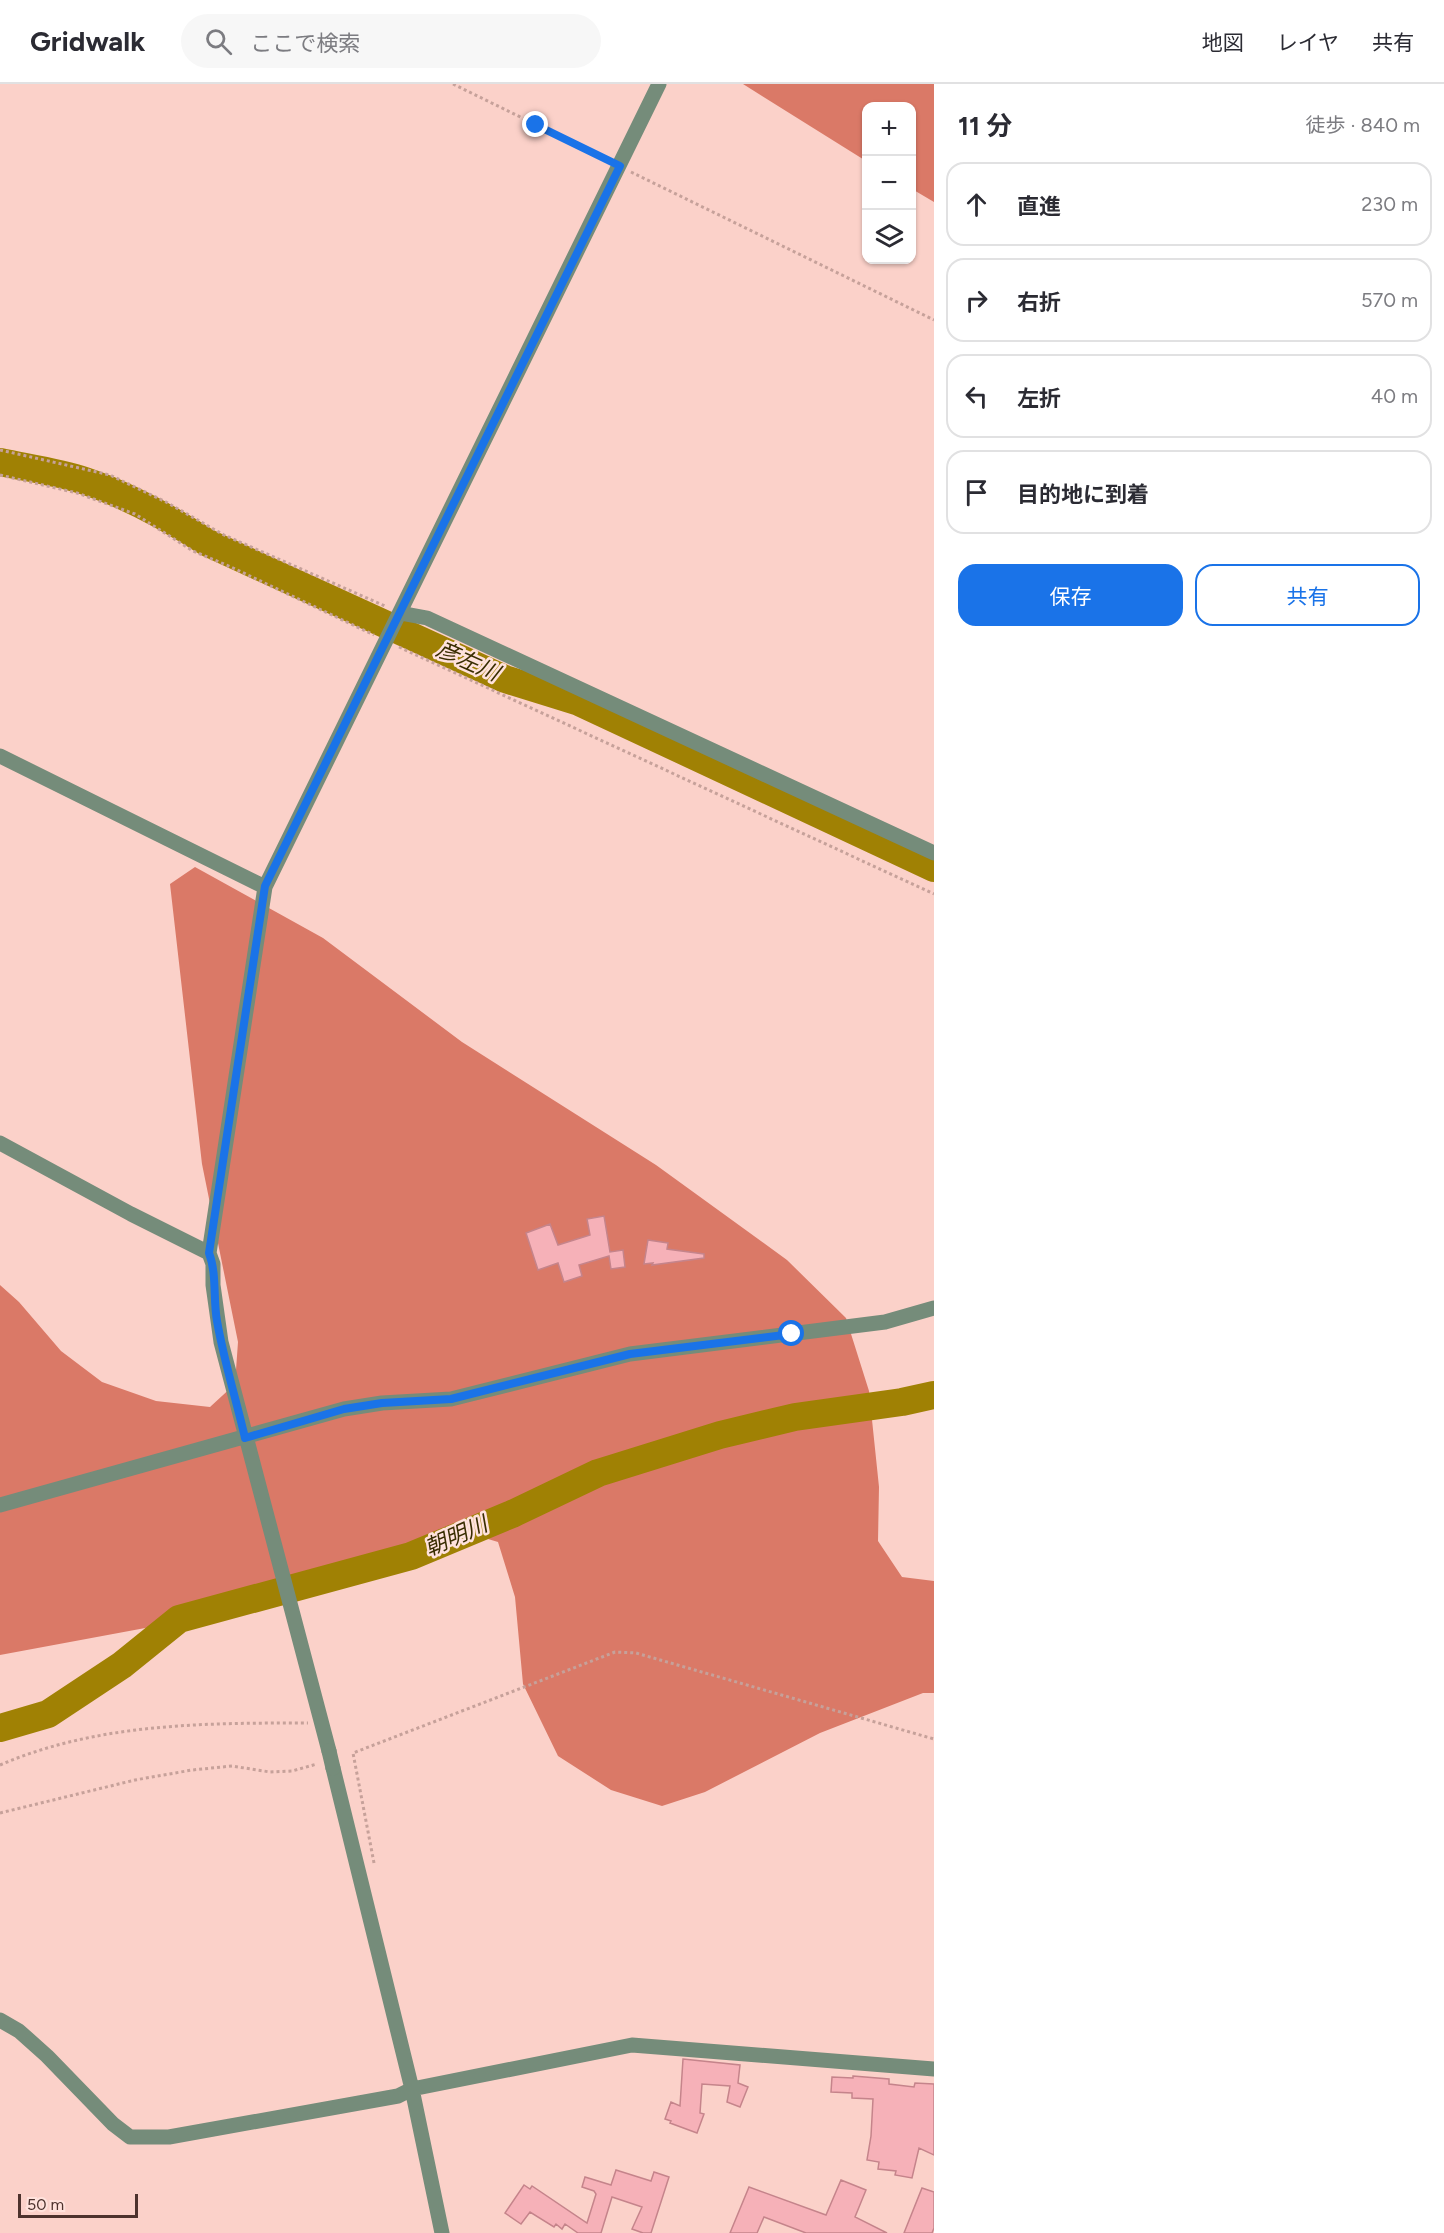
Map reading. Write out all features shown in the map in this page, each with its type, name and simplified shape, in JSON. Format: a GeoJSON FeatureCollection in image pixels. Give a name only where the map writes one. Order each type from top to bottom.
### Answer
{"type":"FeatureCollection","features":[{"type":"Feature","properties":{"kind":"street"},"geometry":{"type":"LineString","coordinates":[[442,2233],[412,2089],[332,1759],[245,1438],[219,1331],[213,1285],[213,1264],[209,1253],[265,886],[659,84]]}},
{"type":"Feature","properties":{"kind":"street"},"geometry":{"type":"LineString","coordinates":[[399,615],[427,618],[934,853]]}},
{"type":"Feature","properties":{"kind":"street"},"geometry":{"type":"LineString","coordinates":[[0,756],[265,886]]}},
{"type":"Feature","properties":{"kind":"street"},"geometry":{"type":"LineString","coordinates":[[0,1143],[131,1214],[209,1253]]}},
{"type":"Feature","properties":{"kind":"street"},"geometry":{"type":"LineString","coordinates":[[0,1505],[344,1409],[382,1403],[451,1399],[630,1354],[885,1322],[934,1308]]}},
{"type":"Feature","properties":{"kind":"street"},"geometry":{"type":"LineString","coordinates":[[0,2020],[19,2031],[47,2056],[113,2124],[130,2137],[169,2137],[398,2096],[412,2089],[632,2045],[934,2069]]}},
{"type":"Feature","properties":{"kind":"path"},"geometry":{"type":"LineString","coordinates":[[453,84],[934,320]]}},
{"type":"Feature","properties":{"kind":"path"},"geometry":{"type":"LineString","coordinates":[[0,450],[110,475],[166,502],[224,535],[399,615]]}},
{"type":"Feature","properties":{"kind":"path"},"geometry":{"type":"LineString","coordinates":[[0,475],[77,493],[135,514],[193,551],[934,894]]}},
{"type":"Feature","properties":{"kind":"path"},"geometry":{"type":"LineString","coordinates":[[0,1813],[135,1780],[192,1770],[232,1766],[270,1772],[292,1771],[353,1753],[615,1652],[627,1652],[934,1739]]}},
{"type":"Feature","properties":{"kind":"path"},"geometry":{"type":"LineString","coordinates":[[0,1765],[24,1755],[82,1738],[143,1728],[321,1720]]}},
{"type":"Feature","properties":{"kind":"path"},"geometry":{"type":"LineString","coordinates":[[353,1753],[375,1870]]}},
{"type":"Feature","properties":{"kind":"shaded area"},"geometry":{"type":"Polygon","coordinates":[[[743,84],[934,84],[934,202],[916,191],[916,102],[862,102],[862,158],[743,84]]]}},
{"type":"Feature","properties":{"kind":"shaded area"},"geometry":{"type":"Polygon","coordinates":[[[195,867],[323,938],[462,1042],[656,1165],[787,1260],[846,1318],[869,1391],[879,1487],[878,1541],[902,1577],[934,1581],[934,1693],[923,1693],[820,1733],[705,1792],[662,1806],[611,1790],[558,1756],[523,1684],[515,1597],[498,1542],[468,1533],[387,1549],[334,1575],[156,1626],[0,1655],[0,1285],[19,1302],[61,1351],[102,1382],[156,1401],[210,1407],[235,1384],[238,1342],[202,1164],[170,884],[195,867]]]}},
{"type":"Feature","properties":{"kind":"building"},"geometry":{"type":"Polygon","coordinates":[[[604,1216],[610,1252],[623,1250],[625,1267],[611,1269],[609,1256],[579,1265],[582,1276],[564,1282],[558,1263],[538,1270],[526,1233],[550,1224],[558,1245],[590,1235],[587,1219],[604,1216]]]}},
{"type":"Feature","properties":{"kind":"building"},"geometry":{"type":"Polygon","coordinates":[[[648,1240],[668,1243],[667,1249],[704,1254],[704,1258],[644,1264],[648,1240]]]}},
{"type":"Feature","properties":{"kind":"building"},"geometry":{"type":"Polygon","coordinates":[[[683,2059],[740,2065],[738,2083],[748,2087],[740,2107],[727,2102],[730,2086],[702,2084],[700,2113],[704,2114],[697,2133],[665,2119],[671,2102],[680,2106],[683,2059]]]}},
{"type":"Feature","properties":{"kind":"building"},"geometry":{"type":"Polygon","coordinates":[[[853,2076],[889,2079],[889,2084],[914,2087],[915,2083],[934,2084],[934,2155],[919,2148],[912,2178],[895,2175],[896,2171],[878,2169],[879,2162],[867,2160],[873,2099],[852,2098],[852,2093],[831,2092],[832,2077],[853,2078],[853,2076]]]}},
{"type":"Feature","properties":{"kind":"building"},"geometry":{"type":"Polygon","coordinates":[[[616,2170],[651,2181],[654,2172],[669,2177],[651,2233],[632,2229],[642,2207],[612,2197],[601,2233],[578,2233],[565,2224],[562,2229],[556,2224],[554,2227],[530,2212],[521,2224],[505,2213],[524,2185],[530,2189],[532,2186],[587,2223],[596,2194],[582,2187],[585,2177],[611,2185],[616,2170]]]}},
{"type":"Feature","properties":{"kind":"building"},"geometry":{"type":"Polygon","coordinates":[[[841,2180],[866,2190],[855,2217],[887,2233],[806,2233],[764,2217],[757,2233],[730,2233],[749,2187],[826,2215],[841,2180]]]}},
{"type":"Feature","properties":{"kind":"building"},"geometry":{"type":"Polygon","coordinates":[[[922,2188],[934,2192],[932,2233],[904,2233],[922,2188]]]}},
{"type":"Feature","properties":{"kind":"waterway","name":"彦左川"},"geometry":{"type":"LineString","coordinates":[[0,462],[75,478],[102,487],[164,516],[208,543],[505,679],[579,702],[934,868]]}},
{"type":"Feature","properties":{"kind":"waterway","name":"朝明川"},"geometry":{"type":"LineString","coordinates":[[0,1728],[48,1714],[122,1665],[179,1619],[411,1556],[512,1514],[598,1473],[720,1435],[795,1417],[902,1402],[934,1395]]}},
{"type":"Feature","properties":{"kind":"route"},"geometry":{"type":"LineString","coordinates":[[536,125],[620,166],[265,886],[209,1253],[213,1264],[213,1285],[221,1342],[245,1438],[344,1409],[382,1403],[451,1399],[630,1354],[792,1334]]}}]}
